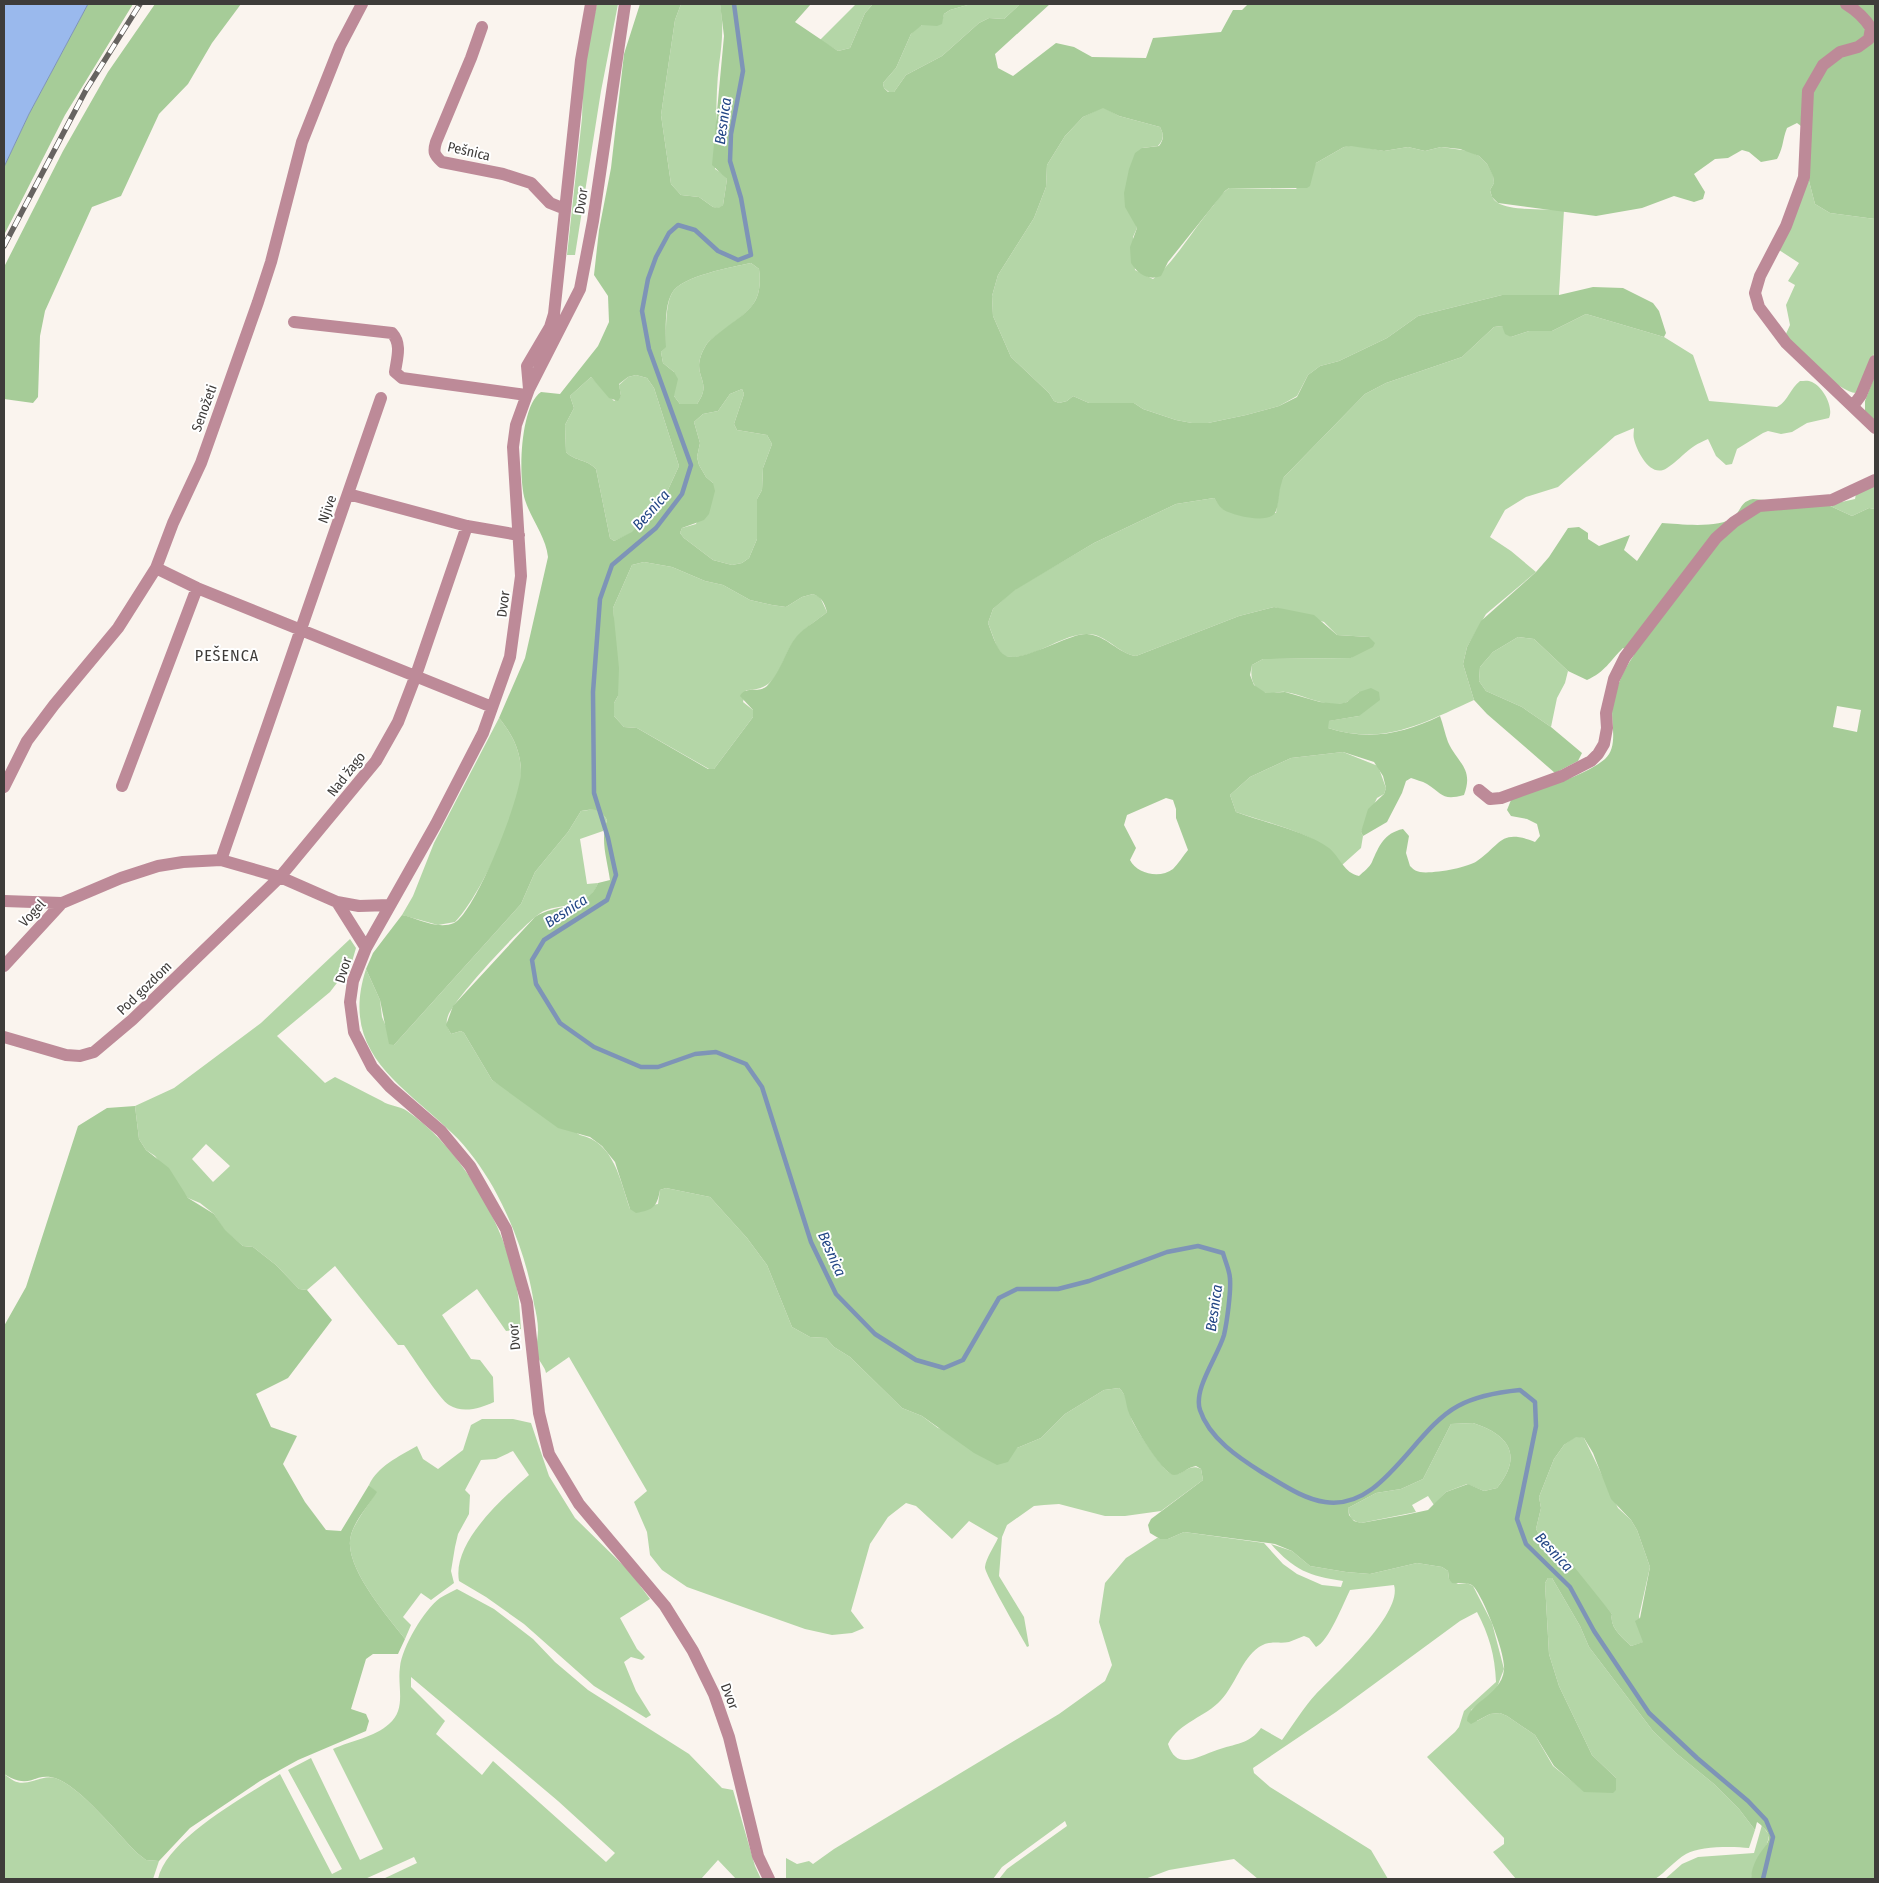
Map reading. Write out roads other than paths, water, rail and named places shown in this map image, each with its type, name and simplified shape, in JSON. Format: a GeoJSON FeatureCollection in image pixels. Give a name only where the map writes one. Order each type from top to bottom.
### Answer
{"type":"FeatureCollection","features":[{"type":"Feature","properties":{"kind":"street","name":"Senožeti"},"geometry":{"type":"LineString","coordinates":[[4,787],[27,741],[54,704],[118,628],[156,568],[201,463],[271,262],[302,142],[340,46],[362,4]]}},
{"type":"Feature","properties":{"kind":"street"},"geometry":{"type":"LineString","coordinates":[[294,322],[392,333],[397,339],[399,347],[395,372],[402,378],[527,392],[527,366],[550,327],[554,314],[577,116],[581,60],[591,4]]}},
{"type":"Feature","properties":{"kind":"street","name":"Dvor"},"geometry":{"type":"LineString","coordinates":[[624,4],[593,221],[580,289],[527,392],[516,425],[513,447],[521,576],[510,657],[483,732],[366,948],[353,981],[350,1002],[354,1032],[372,1067],[390,1087],[441,1131],[470,1166],[506,1229],[527,1303],[538,1413],[549,1454],[579,1504],[665,1606],[693,1651],[714,1694],[729,1737],[758,1856],[769,1879]]}},
{"type":"Feature","properties":{"kind":"street"},"geometry":{"type":"LineString","coordinates":[[1846,4],[1866,20],[1870,28],[1869,38],[1858,48],[1840,52],[1823,65],[1808,91],[1804,177],[1786,226],[1760,276],[1756,293],[1759,307],[1786,343],[1875,428]]}},
{"type":"Feature","properties":{"kind":"street","name":"Pešnica"},"geometry":{"type":"LineString","coordinates":[[482,28],[472,58],[436,142],[435,156],[442,162],[503,174],[531,183],[550,203],[565,209]]}},
{"type":"Feature","properties":{"kind":"street"},"geometry":{"type":"LineString","coordinates":[[1853,406],[1861,395],[1875,361]]}},
{"type":"Feature","properties":{"kind":"street","name":"Njive"},"geometry":{"type":"LineString","coordinates":[[221,860],[381,398]]}},
{"type":"Feature","properties":{"kind":"street"},"geometry":{"type":"LineString","coordinates":[[1479,790],[1490,799],[1501,798],[1562,776],[1591,761],[1598,754],[1604,744],[1607,728],[1606,713],[1614,679],[1626,657],[1716,538],[1734,522],[1759,506],[1832,500],[1875,480]]}},
{"type":"Feature","properties":{"kind":"street"},"geometry":{"type":"LineString","coordinates":[[348,494],[467,526],[519,535]]}},
{"type":"Feature","properties":{"kind":"street","name":"Nad žago"},"geometry":{"type":"LineString","coordinates":[[280,878],[376,761],[398,722],[467,526]]}},
{"type":"Feature","properties":{"kind":"street"},"geometry":{"type":"LineString","coordinates":[[156,568],[197,588],[492,707]]}},
{"type":"Feature","properties":{"kind":"street"},"geometry":{"type":"LineString","coordinates":[[122,786],[197,588]]}},
{"type":"Feature","properties":{"kind":"street"},"geometry":{"type":"LineString","coordinates":[[4,901],[62,903],[121,878],[158,866],[183,862],[221,860],[280,878],[337,902],[359,906],[390,905]]}},
{"type":"Feature","properties":{"kind":"street","name":"Pod gozdom"},"geometry":{"type":"LineString","coordinates":[[4,1037],[66,1054],[80,1056],[94,1052],[132,1020],[280,878]]}},
{"type":"Feature","properties":{"kind":"street"},"geometry":{"type":"LineString","coordinates":[[337,902],[366,948]]}},
{"type":"Feature","properties":{"kind":"street","name":"Vogel"},"geometry":{"type":"LineString","coordinates":[[4,966],[62,903]]}},
{"type":"Feature","properties":{"kind":"water"},"geometry":{"type":"Polygon","coordinates":[[[4,4],[88,4],[29,114],[4,167],[4,4]]]}},
{"type":"Feature","properties":{"kind":"waterway","name":"Besnica"},"geometry":{"type":"LineString","coordinates":[[734,4],[743,71],[731,134],[730,161],[741,198],[751,255],[738,260],[718,251],[695,230],[678,225],[669,233],[656,257],[648,279],[642,311],[649,349],[691,465],[682,494],[656,528],[612,565],[600,599],[593,692],[594,793],[608,838],[616,875],[607,900],[544,940],[532,960],[536,984],[560,1023],[594,1047],[641,1067],[658,1067],[695,1054],[716,1052],[746,1064],[762,1087],[811,1242],[836,1294],[875,1334],[916,1360],[944,1368],[963,1360],[999,1298],[1017,1289],[1058,1289],[1089,1281],[1167,1252],[1198,1246],[1223,1253],[1229,1273],[1230,1285],[1224,1335],[1200,1392],[1200,1410],[1204,1420],[1210,1430],[1235,1454],[1301,1494],[1325,1502],[1346,1501],[1364,1494],[1381,1482],[1442,1417],[1458,1406],[1488,1395],[1520,1390],[1535,1402],[1536,1426],[1517,1519],[1526,1544],[1570,1587],[1594,1631],[1649,1713],[1697,1758],[1748,1801],[1766,1820],[1773,1837],[1763,1879]]}},
{"type":"Feature","properties":{"kind":"railway"},"geometry":{"type":"LineString","coordinates":[[4,246],[86,90],[140,4]]}},
{"type":"Feature","properties":{"kind":"district","name":"PEŠENCA"},"geometry":{"type":"Point","coordinates":[227,655]}}]}
